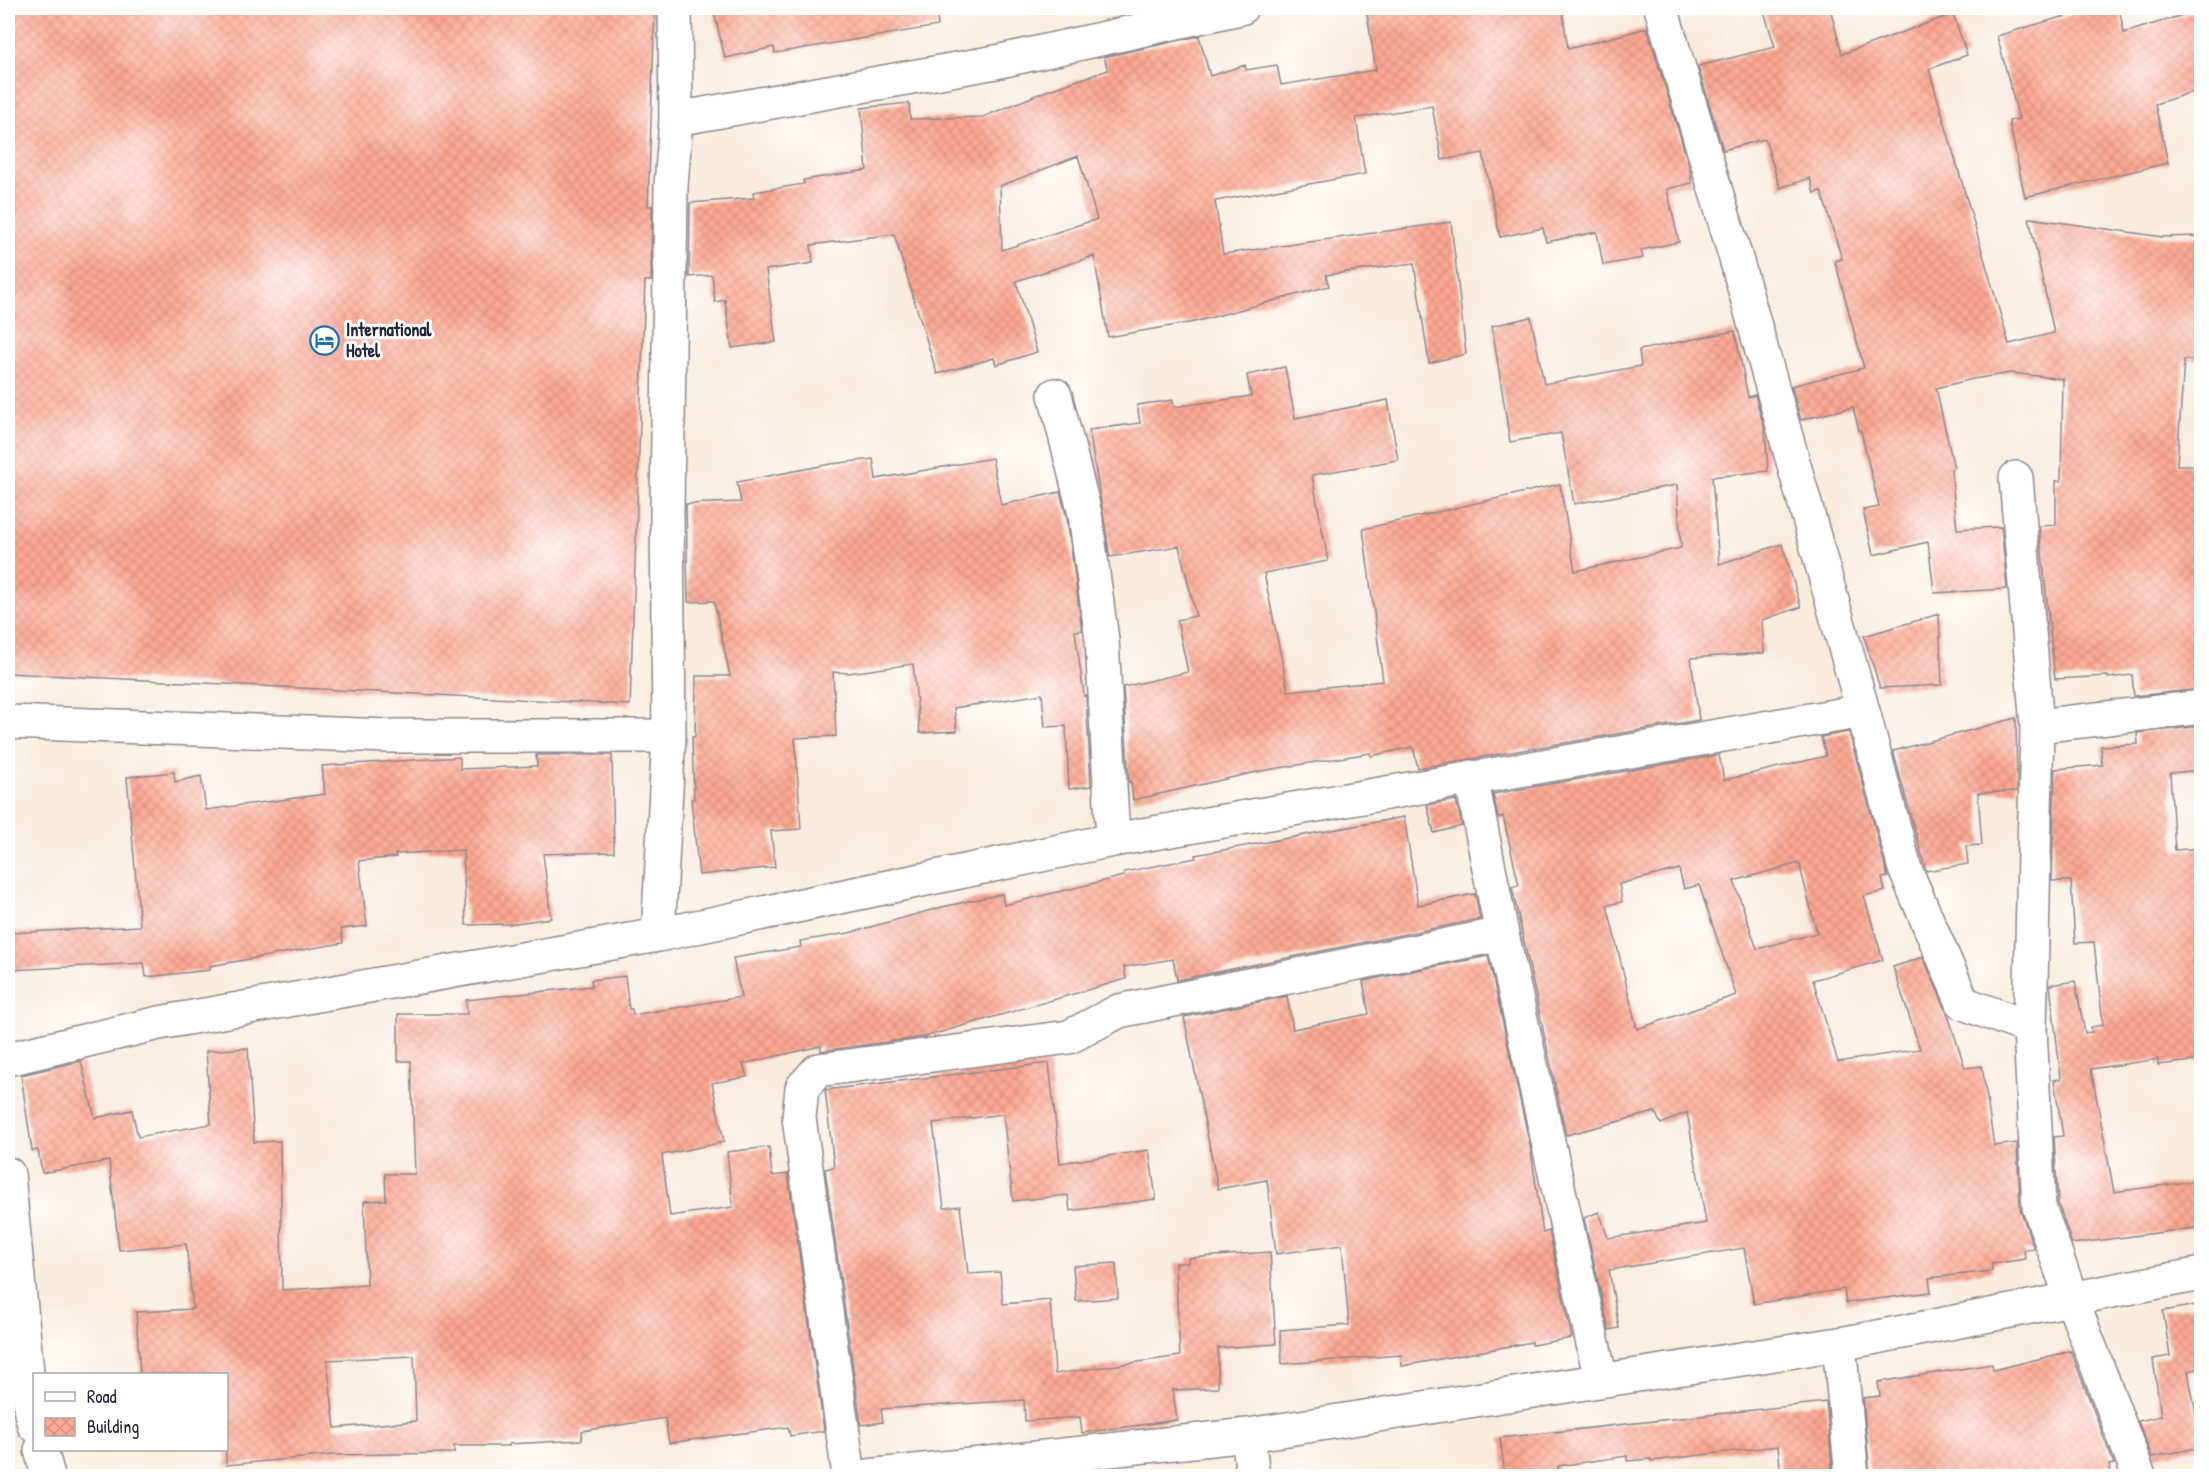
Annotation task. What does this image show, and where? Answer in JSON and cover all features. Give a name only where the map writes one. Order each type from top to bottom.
[{"type":"street","points":[[658,935],[669,736],[667,511],[671,186],[676,119],[675,8]]},
{"type":"street","points":[[676,119],[996,62],[1241,8]]},
{"type":"street","points":[[1660,8],[1737,262],[1905,868],[1963,1003],[2030,1028]]},
{"type":"street","points":[[1054,395],[1085,514],[1102,640],[1113,840]]},
{"type":"street","points":[[2016,478],[2037,726],[2030,1028],[2039,1207],[2139,1476]]},
{"type":"street","points":[[2037,726],[2202,706]]},
{"type":"street","points":[[8,1059],[159,1023],[658,935],[1113,840],[1863,711]]},
{"type":"street","points":[[8,722],[389,736],[669,736]]},
{"type":"street","points":[[1471,777],[1502,934],[1601,1380]]},
{"type":"street","points":[[849,1476],[799,1118],[802,1088],[818,1070],[1069,1037],[1119,1011],[1502,934]]},
{"type":"street","points":[[8,1174],[33,1421]]},
{"type":"street","points":[[868,1476],[1248,1435],[1839,1344],[2202,1274]]},
{"type":"street","points":[[1839,1344],[1852,1476]]},
{"type":"street","points":[[1248,1435],[1253,1476]]},
{"type":"street","points":[[42,1451],[48,1476]]},
{"type":"building","name":"International Hotel","points":[[8,8],[655,8],[648,206],[652,206],[651,281],[645,281],[630,705],[8,673]]},
{"type":"building","points":[[713,8],[936,8],[938,26],[775,53],[774,47],[725,58]]},
{"type":"building","points":[[1411,8],[1562,8],[1568,49],[1647,28],[1689,165],[1692,183],[1667,189],[1679,242],[1641,250],[1643,258],[1603,265],[1597,232],[1546,242],[1543,228],[1500,237],[1483,153],[1442,160],[1432,106],[1356,118],[1365,174],[1215,201],[1223,254],[1451,222],[1466,354],[1429,363],[1414,263],[1326,275],[1329,286],[1194,322],[1108,337],[1094,256],[1016,281],[1037,352],[996,365],[994,358],[937,374],[894,234],[811,245],[813,263],[766,270],[776,342],[732,348],[725,300],[715,302],[712,275],[689,277],[690,203],[754,198],[753,192],[804,184],[803,180],[867,170],[861,108],[909,103],[910,119],[983,117],[1046,91],[1108,70],[1104,57],[1199,36],[1210,76],[1245,65],[1246,70],[1277,65],[1281,85],[1376,70],[1367,14]],"holes":[[[1078,156],[1097,219],[1002,250],[1000,186]]]},
{"type":"building","points":[[1763,8],[1830,8],[1842,54],[1953,14],[1967,55],[1929,69],[2009,344],[2054,333],[2029,218],[2163,237],[2202,236],[2202,360],[2184,360],[2177,465],[2202,465],[2202,504],[2196,504],[2202,689],[2134,696],[2132,675],[2055,679],[2039,526],[2056,525],[2056,481],[2061,481],[2063,379],[2011,373],[1936,388],[1954,468],[1951,469],[1957,529],[2001,527],[2007,589],[1934,593],[1928,542],[1873,555],[1863,510],[1879,507],[1853,407],[1801,420],[1791,386],[1864,368],[1835,261],[1842,259],[1821,191],[1814,193],[1810,178],[1780,188],[1765,139],[1723,150],[1698,66],[1775,47]]},
{"type":"building","points":[[2105,8],[2119,8],[2124,33],[2202,9],[2202,89],[2155,104],[2168,163],[2025,197],[2009,121],[2019,119],[1997,36],[2058,18]]},
{"type":"building","points":[[1531,317],[1544,384],[1641,366],[1639,350],[1735,331],[1748,397],[1755,395],[1765,430],[1768,471],[1712,477],[1719,564],[1782,544],[1801,607],[1762,620],[1764,653],[1691,658],[1699,720],[1418,768],[1413,747],[1371,756],[1370,753],[1261,771],[1133,800],[1131,782],[1129,782],[1123,687],[1188,672],[1177,620],[1196,616],[1179,546],[1110,557],[1089,430],[1140,423],[1137,405],[1173,400],[1174,407],[1251,396],[1247,375],[1285,367],[1295,418],[1388,400],[1398,460],[1312,475],[1328,561],[1264,573],[1288,691],[1383,681],[1363,529],[1560,484],[1575,571],[1681,548],[1677,485],[1574,504],[1561,433],[1510,442],[1492,326]]},
{"type":"building","points":[[992,458],[1001,505],[1060,492],[1067,518],[1082,630],[1075,631],[1084,696],[1086,695],[1091,786],[1069,789],[1066,726],[1045,727],[1042,694],[954,708],[957,731],[920,733],[913,664],[849,673],[833,672],[836,736],[795,738],[801,829],[771,831],[775,867],[699,875],[691,799],[694,799],[692,737],[695,737],[696,676],[730,676],[714,601],[688,602],[686,504],[741,502],[737,482],[831,464],[873,459],[876,479]]},
{"type":"building","points":[[1939,614],[1942,685],[1880,688],[1864,636]]},
{"type":"building","points":[[2016,718],[2017,791],[1978,793],[1982,845],[1966,846],[1968,864],[1926,871],[1893,751]]},
{"type":"building","points":[[2202,726],[2202,770],[2170,773],[2175,850],[2202,848],[2202,1060],[2158,1065],[2158,1059],[2091,1069],[2114,1192],[2202,1180],[2202,1227],[2072,1244],[2058,1203],[2054,1137],[2063,1136],[2054,1080],[2061,1079],[2050,985],[2075,981],[2085,1033],[2092,1032],[2091,1027],[2103,1025],[2094,942],[2075,943],[2071,881],[2052,881],[2055,769],[2102,765],[2101,746],[2138,744],[2137,733]]},
{"type":"building","points":[[1849,732],[1888,877],[1882,878],[1885,891],[1864,896],[1883,960],[1813,980],[1838,1062],[1920,1049],[1893,967],[1923,957],[1947,1012],[1965,1068],[1982,1066],[1994,1146],[2017,1143],[2020,1208],[2034,1249],[2024,1250],[2025,1259],[1992,1264],[1992,1271],[1929,1278],[1931,1292],[1846,1303],[1844,1289],[1754,1304],[1744,1248],[1609,1270],[1619,1328],[1609,1330],[1584,1218],[1599,1212],[1608,1238],[1706,1223],[1687,1112],[1661,1124],[1655,1112],[1566,1135],[1512,887],[1519,885],[1503,816],[1498,818],[1493,794],[1719,755],[1724,780],[1826,756],[1821,737]],"holes":[[[1799,863],[1817,933],[1757,949],[1734,881]],[[1679,869],[1684,889],[1699,885],[1736,995],[1637,1029],[1607,905],[1622,902],[1619,884]]]},
{"type":"building","points":[[536,755],[612,755],[614,852],[543,854],[551,918],[509,924],[466,925],[463,850],[395,854],[396,857],[359,861],[367,926],[341,929],[343,943],[210,966],[210,970],[146,977],[144,963],[11,970],[10,933],[140,926],[127,777],[174,772],[175,782],[201,776],[206,810],[325,794],[322,766],[460,757],[460,769],[537,766]]},
{"type":"building","points":[[1456,800],[1462,826],[1434,833],[1427,805]]},
{"type":"building","points":[[1404,817],[1418,905],[1475,894],[1480,919],[1177,980],[1173,959],[1124,967],[1126,979],[924,1037],[821,1051],[821,1046],[743,1064],[747,1077],[712,1083],[724,1142],[662,1155],[670,1216],[733,1207],[727,1152],[769,1147],[772,1176],[788,1174],[824,1431],[790,1436],[788,1427],[669,1443],[665,1418],[582,1431],[582,1440],[509,1444],[509,1446],[454,1446],[454,1453],[333,1455],[226,1465],[228,1373],[140,1373],[136,1312],[193,1309],[186,1244],[119,1250],[109,1161],[42,1173],[38,1150],[32,1151],[21,1075],[81,1061],[95,1118],[132,1110],[138,1137],[211,1124],[206,1051],[248,1048],[254,1142],[280,1141],[282,1290],[367,1285],[364,1201],[386,1200],[385,1174],[415,1174],[411,1061],[398,1061],[398,1014],[467,1014],[466,1000],[592,986],[591,980],[625,976],[629,1009],[632,1009],[633,1015],[741,997],[733,958],[801,947],[800,941],[849,933],[942,907],[1002,894],[1004,905],[1124,876],[1124,872],[1196,858],[1195,855]],"holes":[[[414,1356],[416,1421],[335,1428],[327,1360]]]},
{"type":"building","points":[[1488,956],[1530,1145],[1543,1233],[1549,1231],[1572,1338],[1532,1345],[1532,1342],[1402,1366],[1401,1355],[1282,1364],[1280,1330],[1349,1325],[1342,1245],[1276,1254],[1267,1180],[1218,1189],[1184,1017],[1287,996],[1293,1029],[1369,1014],[1363,981]]},
{"type":"building","points":[[1049,1063],[1060,1163],[1149,1150],[1156,1199],[1070,1211],[1068,1195],[1013,1201],[1003,1114],[933,1123],[944,1208],[960,1206],[968,1274],[1000,1272],[1003,1304],[1050,1300],[1055,1374],[1180,1356],[1175,1263],[1188,1263],[1188,1258],[1270,1252],[1276,1344],[1218,1348],[1218,1388],[1173,1390],[1177,1420],[1082,1433],[1080,1417],[1025,1421],[1024,1400],[881,1409],[883,1422],[861,1425],[825,1169],[834,1167],[825,1090]]},
{"type":"building","points":[[1116,1263],[1118,1298],[1076,1301],[1073,1266]]},
{"type":"building","points":[[2202,1304],[2202,1368],[2188,1371],[2202,1447],[2152,1457],[2138,1421],[2161,1416],[2153,1359],[2170,1356],[2163,1311]]},
{"type":"building","points":[[2071,1351],[2114,1464],[2109,1465],[2112,1476],[1870,1476],[1863,1398],[1880,1396],[1878,1382],[1992,1364],[1993,1370]]},
{"type":"building","points":[[1826,1402],[1833,1476],[1781,1476],[1778,1446],[1651,1461],[1651,1459],[1627,1461],[1627,1456],[1558,1466],[1559,1476],[1505,1476],[1500,1438]]},
{"type":"place","name":"International Hotel","points":[[325,340]]}]
